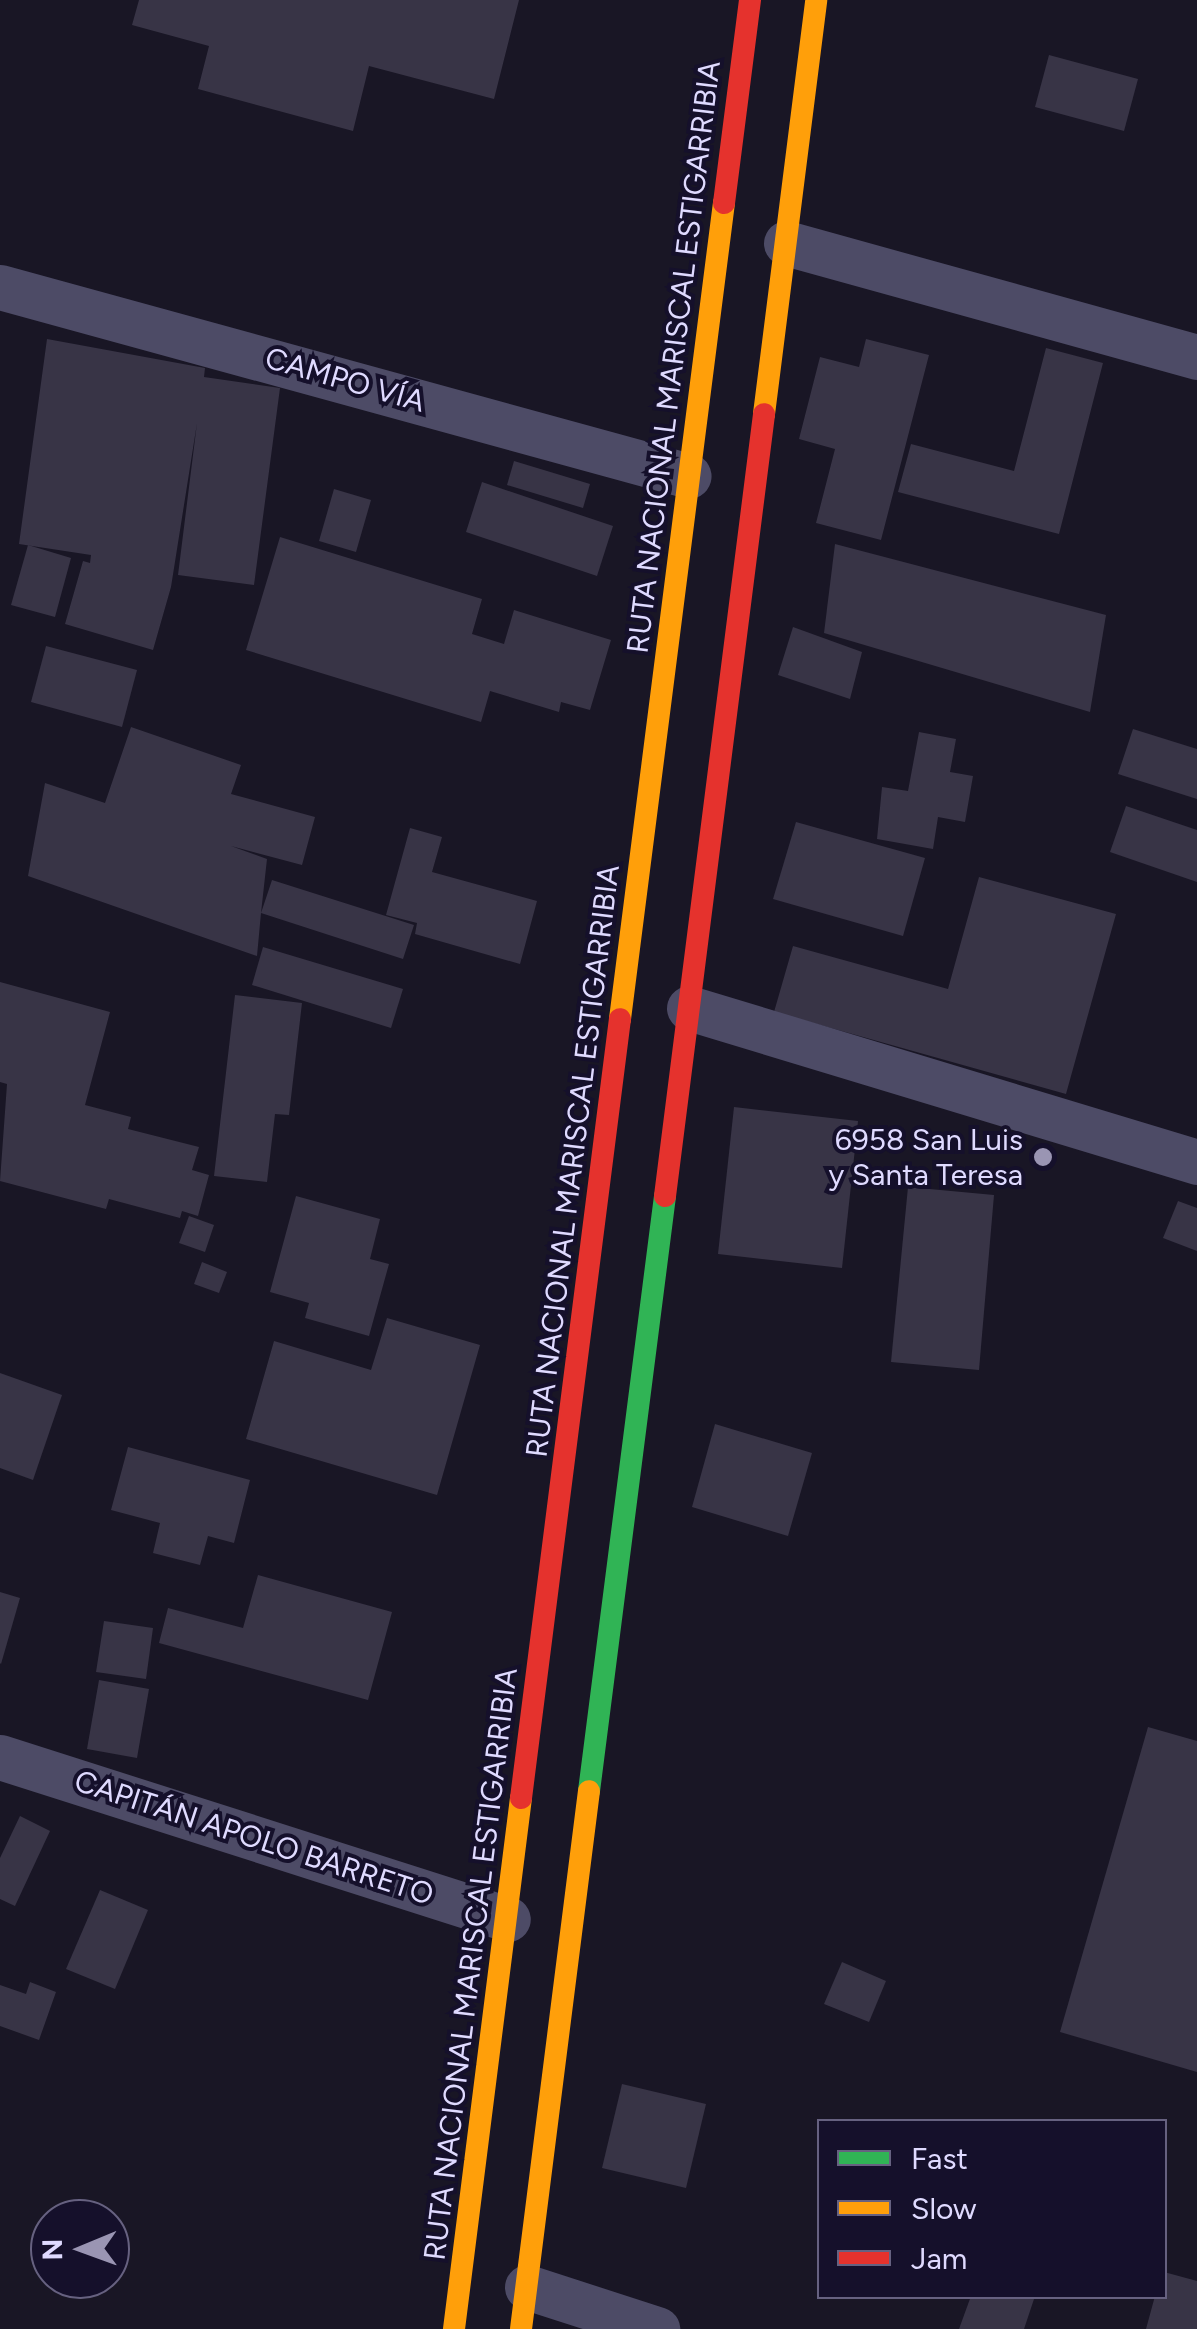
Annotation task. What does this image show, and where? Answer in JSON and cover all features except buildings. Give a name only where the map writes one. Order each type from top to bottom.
[{"type":"highway","name":"RUTA NACIONAL MARISCAL ESTIGARRIBIA","points":[[454,2329],[750,0]]},
{"type":"highway","points":[[524,2308],[816,0]]},
{"type":"street","points":[[786,242],[1197,356]]},
{"type":"street","name":"CAMPO VÍA","points":[[0,287],[690,476]]},
{"type":"street","points":[[689,1008],[1197,1162]]},
{"type":"street","name":"CAPITÁN APOLO BARRETO","points":[[0,1756],[508,1919]]},
{"type":"street","points":[[524,2308],[657,2329]]},
{"type":"traffic: fast","points":[[589,1791],[665,1196]]},
{"type":"traffic: slow","points":[[764,414],[816,0]]},
{"type":"traffic: slow","points":[[620,1019],[724,203]]},
{"type":"traffic: slow","points":[[521,2329],[589,1791]]},
{"type":"traffic: slow","points":[[454,2329],[521,1798]]},
{"type":"traffic: jam","points":[[724,203],[750,0]]},
{"type":"traffic: jam","points":[[665,1196],[764,414]]},
{"type":"traffic: jam","points":[[521,1798],[620,1019]]},
{"type":"place","name":"6958 San Luis y Santa Teresa","points":[[1043,1157]]}]
